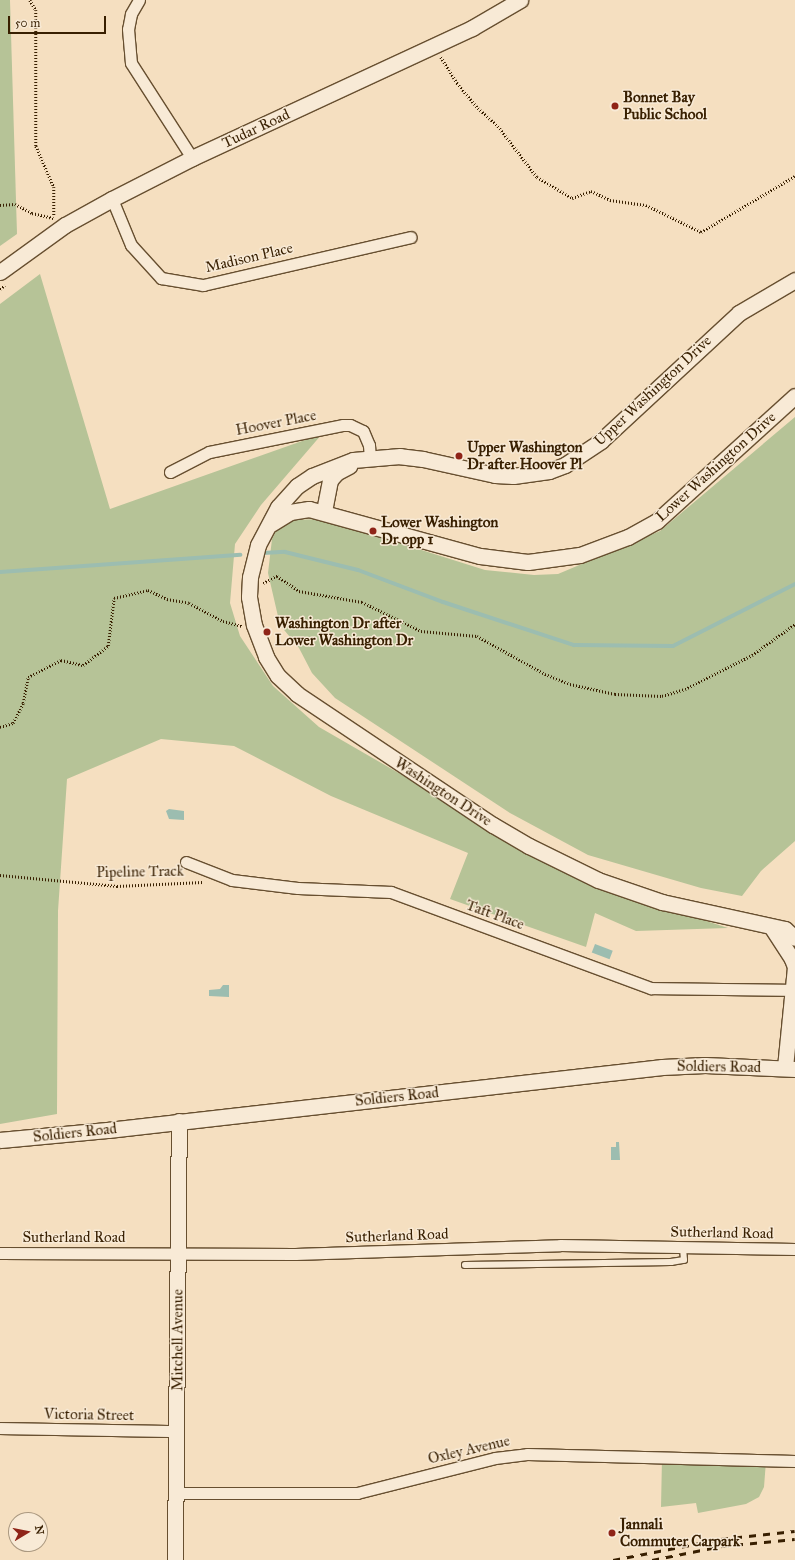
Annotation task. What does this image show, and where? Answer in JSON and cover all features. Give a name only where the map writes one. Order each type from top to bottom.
[{"type":"street","points":[[139,0],[131,14],[128,29],[131,63],[192,158]]},
{"type":"street","name":"Tudar Road","points":[[0,272],[60,221],[112,200],[192,158],[434,46],[517,1]]},
{"type":"street","name":"Madison Place","points":[[112,200],[131,245],[161,278],[202,285],[411,237]]},
{"type":"street","name":"Upper Washington Drive","points":[[268,528],[282,502],[297,486],[312,476],[335,465],[400,456],[423,459],[494,475],[513,476],[549,471],[565,465],[601,442],[739,313],[795,280]]},
{"type":"street","name":"Lower Washington Drive","points":[[268,528],[290,512],[309,509],[324,511],[480,556],[528,562],[580,555],[628,537],[657,521],[795,396]]},
{"type":"street","name":"Hoover Place","points":[[170,472],[209,452],[343,425],[350,425],[363,431],[369,445],[370,459]]},
{"type":"street","points":[[324,511],[327,486],[336,473],[370,459]]},
{"type":"street","name":"Washington Drive","points":[[268,528],[252,563],[249,597],[254,625],[266,657],[278,676],[297,694],[529,846],[568,867],[626,890],[662,902],[752,920],[772,928],[785,929],[795,938]]},
{"type":"street","name":"Taft Place","points":[[186,862],[232,880],[298,888],[391,892],[651,988],[794,990]]},
{"type":"street","points":[[772,928],[794,958],[790,1068]]},
{"type":"street","name":"Soldiers Road","points":[[0,1140],[662,1066],[705,1064],[790,1068]]},
{"type":"street","name":"Mitchell Avenue","points":[[175,1560],[179,1121]]},
{"type":"street","name":"Sutherland Road","points":[[0,1253],[347,1253],[560,1245],[795,1249]]},
{"type":"street","name":"Victoria Street","points":[[0,1428],[177,1431]]},
{"type":"street","name":"Oxley Avenue","points":[[176,1493],[357,1493],[495,1458],[527,1454],[795,1461]]},
{"type":"lane","points":[[465,1265],[671,1262],[684,1260],[683,1248]]},
{"type":"path","points":[[0,206],[15,204],[32,213],[60,221],[54,187],[36,146],[36,10],[30,0]]},
{"type":"path","points":[[434,46],[457,83],[478,108],[498,126],[537,177],[572,198],[591,191],[610,200],[646,205],[701,232],[795,176]]},
{"type":"path","points":[[249,597],[260,589],[264,580],[277,576],[299,591],[362,602],[421,631],[477,636],[545,674],[570,684],[615,694],[662,696],[708,679],[752,655],[795,624]]},
{"type":"path","points":[[0,727],[13,723],[23,703],[28,677],[61,660],[83,665],[108,646],[114,598],[148,590],[167,598],[189,603],[237,626],[254,625]]},
{"type":"path","name":"Pipeline Track","points":[[0,875],[117,886],[209,881]]},
{"type":"green space","points":[[0,0],[10,0],[17,234],[0,246]]},
{"type":"green space","points":[[40,274],[110,509],[322,434],[261,505],[235,544],[230,603],[240,636],[273,686],[319,727],[589,883],[728,928],[636,931],[595,913],[586,947],[450,899],[468,853],[331,796],[234,746],[161,739],[67,779],[58,911],[57,1114],[0,1124],[0,304]]},
{"type":"green space","points":[[795,417],[795,841],[761,871],[742,896],[701,888],[588,855],[510,813],[335,698],[312,673],[299,648],[280,625],[268,573],[272,539],[278,527],[288,520],[323,519],[485,570],[534,575],[558,574],[660,531]]},
{"type":"green space","points":[[662,1458],[766,1461],[764,1487],[759,1497],[746,1504],[698,1513],[696,1503],[661,1507]]},
{"type":"shaded area","points":[[169,809],[184,811],[184,820],[169,819],[166,811]]},
{"type":"shaded area","points":[[595,944],[613,951],[610,959],[592,952]]},
{"type":"shaded area","points":[[223,985],[229,985],[229,997],[209,996],[209,990],[220,989]]},
{"type":"shaded area","points":[[616,1142],[619,1142],[620,1160],[611,1160],[611,1147],[616,1147]]},
{"type":"waterway","points":[[263,553],[285,552],[358,570],[443,602],[574,645],[673,646],[795,584]]},
{"type":"waterway","points":[[0,572],[240,555]]},
{"type":"railway","points":[[613,1560],[721,1539],[795,1531]]},
{"type":"railway","points":[[652,1560],[722,1546],[795,1539]]},
{"type":"place","name":"Bonnet Bay Public School","points":[[615,106]]},
{"type":"place","name":"Upper Washington Dr after Hoover Pl","points":[[459,456]]},
{"type":"place","name":"Lower Washington Dr opp 1","points":[[373,531]]},
{"type":"place","name":"Washington Dr after Lower Washington Dr","points":[[267,632]]},
{"type":"place","name":"Jannali Commuter Carpark","points":[[612,1533]]}]
